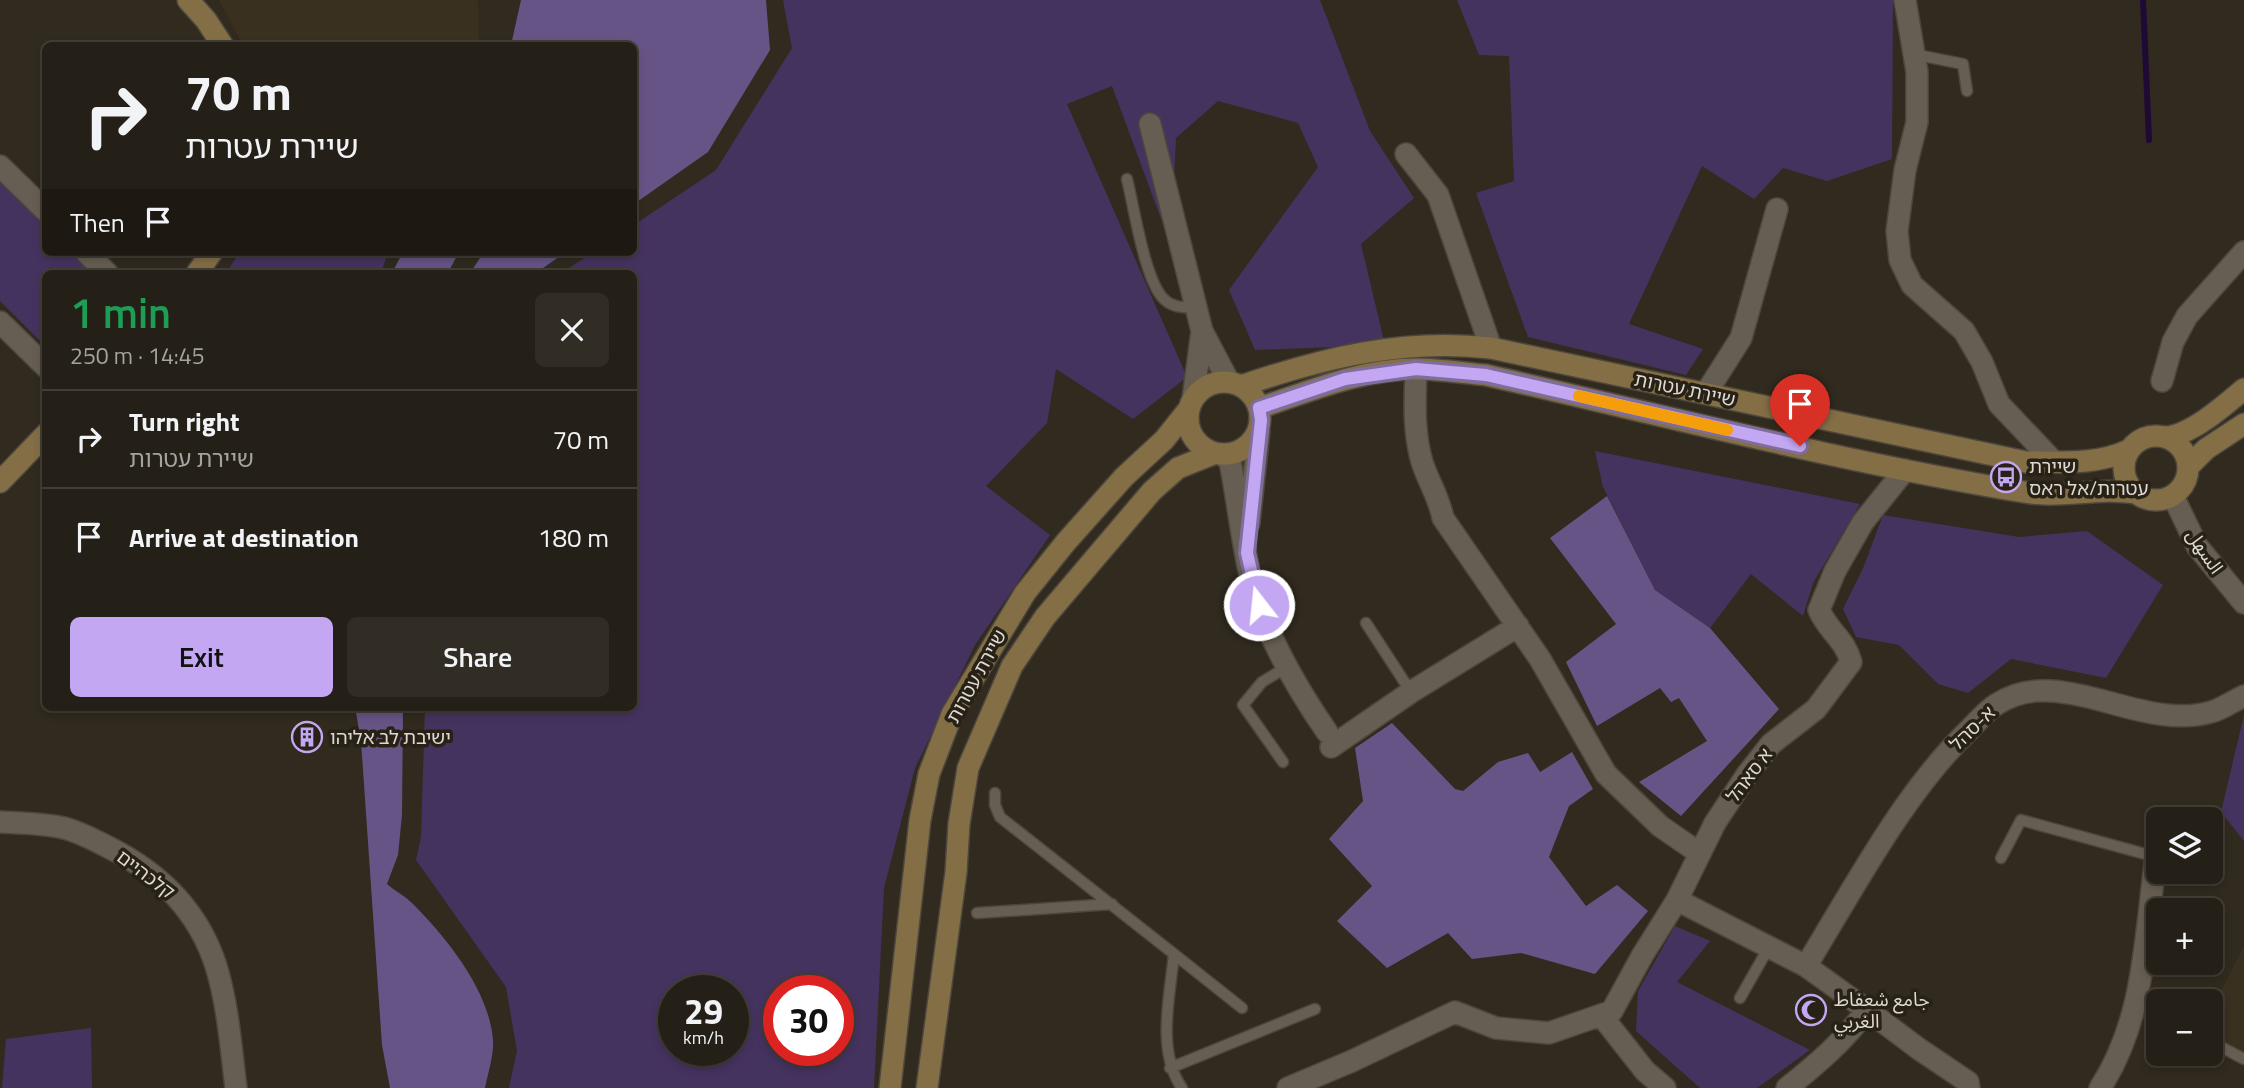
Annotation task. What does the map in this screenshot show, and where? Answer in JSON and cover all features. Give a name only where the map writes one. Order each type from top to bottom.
[{"type":"main road","points":[[188,0],[220,42]]},
{"type":"main road","name":"שיירת עטרות","points":[[1235,384],[1301,365],[1395,348],[1460,345],[1491,348],[2026,461],[2076,462],[2115,456],[2129,450]]},
{"type":"main road","name":"שיירת עטרות","points":[[1259,408],[1345,379],[1416,369],[1486,375],[1905,470],[2034,494],[2117,490],[2136,493]]},
{"type":"main road","points":[[1216,382],[1235,384],[1251,392],[1259,408],[1259,431],[1244,449],[1233,454],[1218,454],[1198,444],[1191,433],[1191,405],[1201,389],[1216,382]]},
{"type":"main road","points":[[2166,438],[2177,436],[2189,429],[2244,389]]},
{"type":"main road","name":"שיירת עטרות","points":[[890,1088],[920,820],[929,774],[952,714],[1025,593],[1066,542],[1124,477],[1164,440],[1191,405]]},
{"type":"main road","points":[[2188,467],[2206,449],[2244,424]]},
{"type":"main road","points":[[0,482],[42,438]]},
{"type":"main road","points":[[2144,438],[2166,438],[2183,451],[2188,467],[2186,478],[2173,496],[2156,500],[2145,499],[2128,485],[2124,474],[2124,460],[2129,450],[2144,438]]},
{"type":"main road","name":"שיירת עטרות","points":[[927,1088],[968,768],[1007,677],[1045,617],[1152,491],[1178,468],[1218,454]]},
{"type":"street","points":[[1905,0],[1917,72],[1917,121],[1905,170],[1897,231],[1899,260],[1912,285],[1964,331],[1982,362],[1999,404],[2054,462]]},
{"type":"street","points":[[1150,124],[1202,331],[1235,384]]},
{"type":"street","points":[[1406,154],[1438,195],[1491,348]]},
{"type":"street","points":[[0,166],[42,207]]},
{"type":"street","points":[[1706,393],[1741,338],[1777,209]]},
{"type":"street","points":[[2162,382],[2173,342],[2187,316],[2244,252]]},
{"type":"street","points":[[90,256],[104,270]]},
{"type":"street","points":[[0,322],[42,363]]},
{"type":"street","points":[[1191,405],[1202,331]]},
{"type":"street","points":[[1416,369],[1414,422],[1422,462],[1440,502],[1443,517],[1541,659],[1606,774],[1660,826],[1699,853]]},
{"type":"street","points":[[1247,553],[1259,431]]},
{"type":"street","points":[[1218,454],[1230,462],[1259,605],[1287,667],[1329,740],[1518,626]]},
{"type":"street","name":"א סאהל","points":[[1601,1016],[1612,1010],[1677,900],[1699,853],[1746,776],[1771,744],[1816,709],[1851,663],[1847,648],[1824,621],[1819,610],[1835,571],[1863,522],[1905,470]]},
{"type":"street","name":"السهل","points":[[2173,496],[2197,546],[2244,603]]},
{"type":"street","name":"א-סהל","points":[[1806,966],[1920,786],[1952,746],[1996,704],[2026,691],[2046,690],[2157,713],[2190,716],[2213,712],[2244,696]]},
{"type":"street","name":"קלכהיים","points":[[0,822],[57,827],[90,837],[135,861],[177,895],[193,915],[216,965],[223,994],[236,1088]]},
{"type":"street","points":[[2099,1088],[2124,1040],[2136,1002],[2153,884]]},
{"type":"street","points":[[1677,900],[1806,966],[1968,1082],[1969,1088]]},
{"type":"street","points":[[1787,1088],[1829,1054],[1867,1010]]},
{"type":"street","points":[[1288,1088],[1455,1012],[1496,1028],[1549,1033],[1601,1016],[1645,1071],[1665,1088]]},
{"type":"lane","points":[[1913,54],[1963,64],[1967,91]]},
{"type":"lane","points":[[1127,179],[1152,285],[1172,306],[1197,308]]},
{"type":"lane","points":[[1366,623],[1411,692]]},
{"type":"lane","points":[[1283,762],[1243,705],[1262,682],[1287,667]]},
{"type":"lane","points":[[995,793],[995,805],[1000,817],[1242,1007]]},
{"type":"lane","points":[[2001,858],[2021,820],[2146,852]]},
{"type":"lane","points":[[977,913],[1112,904]]},
{"type":"lane","points":[[1740,998],[1769,947]]},
{"type":"lane","points":[[1174,954],[1167,1033],[1171,1068],[1182,1088]]},
{"type":"lane","points":[[2136,1002],[2146,1007]]},
{"type":"lane","points":[[1171,1068],[1315,1009]]},
{"type":"lane","points":[[2223,1048],[2244,1059]]},
{"type":"shaded area","points":[[219,0],[478,0],[479,42],[241,42]]},
{"type":"shaded area","points":[[521,0],[766,0],[770,50],[708,152],[637,202],[637,42],[512,42]]},
{"type":"shaded area","points":[[783,0],[1320,0],[1370,131],[1414,198],[1361,244],[1385,345],[1255,350],[1229,290],[1318,167],[1298,123],[1218,101],[1176,138],[1171,246],[1112,86],[1067,104],[1187,377],[1133,419],[1056,369],[1047,423],[986,486],[1050,535],[975,645],[915,768],[884,888],[874,1088],[509,1088],[517,1051],[506,987],[416,860],[421,837],[425,711],[637,711],[637,270],[566,270],[587,256],[637,256],[637,223],[716,170],[792,48]]},
{"type":"shaded area","points":[[1457,0],[1893,0],[1892,159],[1827,181],[1783,168],[1754,199],[1702,166],[1629,324],[1703,349],[1686,375],[1528,337],[1476,193],[1514,181],[1509,56],[1479,55]]},
{"type":"shaded area","points":[[0,180],[42,222],[42,256],[77,256],[91,270],[42,270],[42,343],[0,301]]},
{"type":"shaded area","points":[[237,256],[387,256],[382,270],[228,270]]},
{"type":"shaded area","points":[[401,256],[457,256],[448,270],[394,270]]},
{"type":"shaded area","points":[[481,256],[560,256],[542,270],[472,270]]},
{"type":"shaded area","points":[[1595,451],[1860,504],[1813,583],[1803,616],[1751,574],[1710,628],[1655,590],[1603,487]]},
{"type":"shaded area","points":[[1607,496],[1655,590],[1710,628],[1779,709],[1681,816],[1639,782],[1707,741],[1679,698],[1671,702],[1660,688],[1597,726],[1566,662],[1616,624],[1550,538]]},
{"type":"shaded area","points":[[1883,515],[2019,537],[2087,531],[2163,585],[2106,678],[2011,659],[1968,693],[1938,684],[1899,645],[1856,637],[1843,609],[1864,566]]},
{"type":"shaded area","points":[[356,711],[403,711],[402,815],[398,855],[387,884],[412,903],[439,932],[464,966],[484,1002],[493,1040],[485,1088],[390,1088],[382,1045],[361,741]]},
{"type":"shaded area","points":[[2244,715],[2244,841],[2223,815],[2222,807]]},
{"type":"shaded area","points":[[1392,723],[1455,789],[1463,791],[1498,762],[1528,753],[1540,772],[1572,752],[1593,789],[1569,806],[1549,857],[1586,906],[1617,885],[1648,911],[1595,974],[1521,953],[1472,959],[1448,933],[1387,968],[1337,921],[1372,886],[1329,839],[1363,801],[1355,748]]},
{"type":"shaded area","points":[[1675,926],[1710,941],[1677,982],[1810,1050],[1757,1088],[1700,1088],[1636,1031],[1638,991]]},
{"type":"shaded area","points":[[2244,946],[2244,1053],[2223,1042],[2222,989]]},
{"type":"shaded area","points":[[91,1028],[92,1088],[2,1088],[6,1039]]},
{"type":"waterway","points":[[2143,0],[2149,140]]},
{"type":"slow traffic","points":[[1579,396],[1727,430]]},
{"type":"place","name":"שיירת עטרות/אל ראס","points":[[2006,477]]},
{"type":"place","name":"ישיבת לב אליהו","points":[[307,737]]},
{"type":"place","name":"جامع شعفاط الغربي","points":[[1811,1010]]},
{"type":"route","points":[[1259,605],[1247,553],[1261,420],[1259,408],[1345,379],[1416,369],[1486,375],[1800,446]]}]
